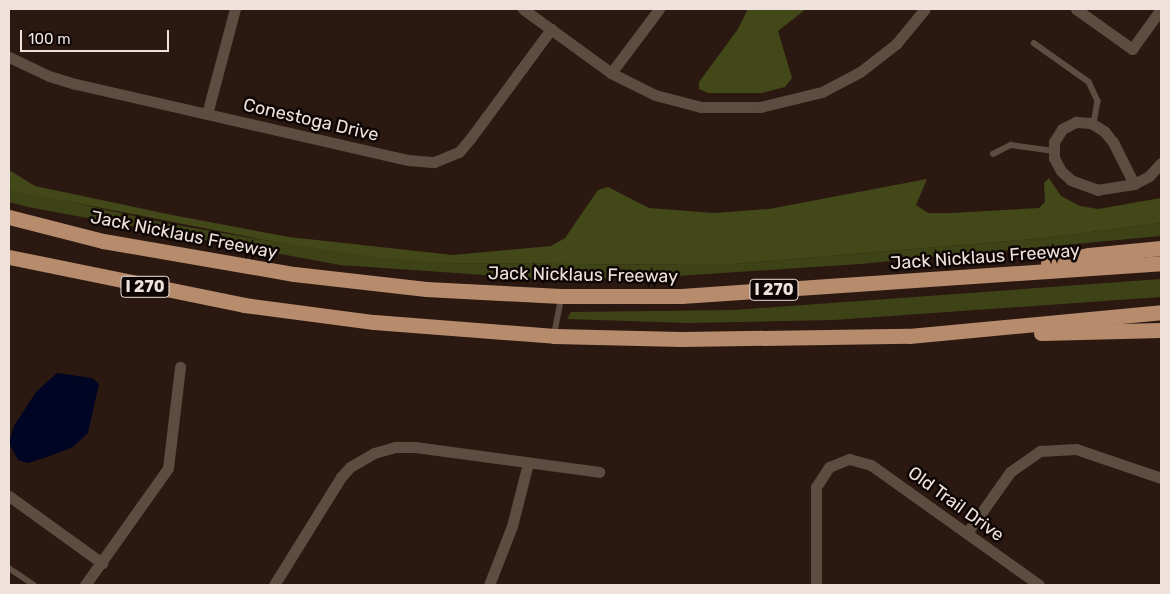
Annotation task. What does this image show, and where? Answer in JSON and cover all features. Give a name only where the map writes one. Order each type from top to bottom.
[{"type":"highway","name":"Jack Nicklaus Freeway","points":[[9,217],[104,241],[265,270],[426,289],[561,296],[681,296],[1161,263]]},
{"type":"highway","points":[[987,275],[1089,255],[1161,248]]},
{"type":"highway","name":"I 270","points":[[9,257],[162,291],[263,308],[447,329],[554,336],[680,339],[909,336],[1161,312]]},
{"type":"highway","points":[[909,336],[1161,330]]},
{"type":"street","points":[[207,114],[235,9]]},
{"type":"street","points":[[523,9],[612,74],[655,95],[701,106],[780,104],[842,83],[878,59],[912,28],[925,9]]},
{"type":"street","points":[[612,74],[659,9]]},
{"type":"street","points":[[1076,9],[1132,49],[1161,9]]},
{"type":"street","name":"Conestoga Drive","points":[[9,57],[49,76],[76,84],[409,160],[434,162],[459,152],[551,29]]},
{"type":"street","points":[[1134,184],[1113,142],[1094,124],[1076,122],[1062,129],[1054,142],[1054,151],[1062,171],[1083,186],[1108,190],[1134,184],[1149,176],[1161,163]]},
{"type":"street","points":[[85,585],[168,468],[180,367]]},
{"type":"street","points":[[274,585],[341,477],[350,466],[374,453],[395,447],[415,446],[599,472]]},
{"type":"street","points":[[967,534],[1010,472],[1040,451],[1076,449],[1161,478]]},
{"type":"street","name":"Old Trail Drive","points":[[816,585],[816,488],[829,467],[850,459],[871,465],[1039,585]]},
{"type":"street","points":[[489,585],[512,526],[528,463]]},
{"type":"street","points":[[9,496],[102,563]]},
{"type":"lane","points":[[1034,43],[1089,82],[1098,102],[1094,124]]},
{"type":"lane","points":[[993,154],[1010,145],[1054,151]]},
{"type":"lane","points":[[554,336],[561,296]]},
{"type":"lane","points":[[9,568],[34,585]]},
{"type":"green space","points":[[748,9],[806,9],[778,31],[792,78],[785,87],[762,93],[708,93],[699,89],[699,82],[738,29]]},
{"type":"green space","points":[[9,170],[35,186],[177,216],[289,237],[453,255],[551,246],[565,238],[598,190],[608,187],[649,208],[714,213],[769,209],[927,179],[916,205],[928,213],[951,213],[1039,208],[1045,202],[1044,183],[1049,178],[1061,196],[1080,206],[1098,209],[1161,198],[1161,223],[1044,238],[720,265],[450,263],[376,257],[275,242],[20,192],[9,188]]},
{"type":"green space","points":[[9,188],[165,223],[275,242],[450,263],[720,265],[1044,238],[1161,223],[1161,236],[860,264],[647,278],[556,280],[340,265],[28,207],[9,202]]},
{"type":"green space","points":[[1161,279],[1161,297],[834,320],[689,323],[567,319],[571,312],[734,310]]},
{"type":"water","points":[[57,373],[92,378],[99,384],[88,433],[73,447],[50,456],[28,463],[18,460],[9,443],[14,426],[36,392]]}]
